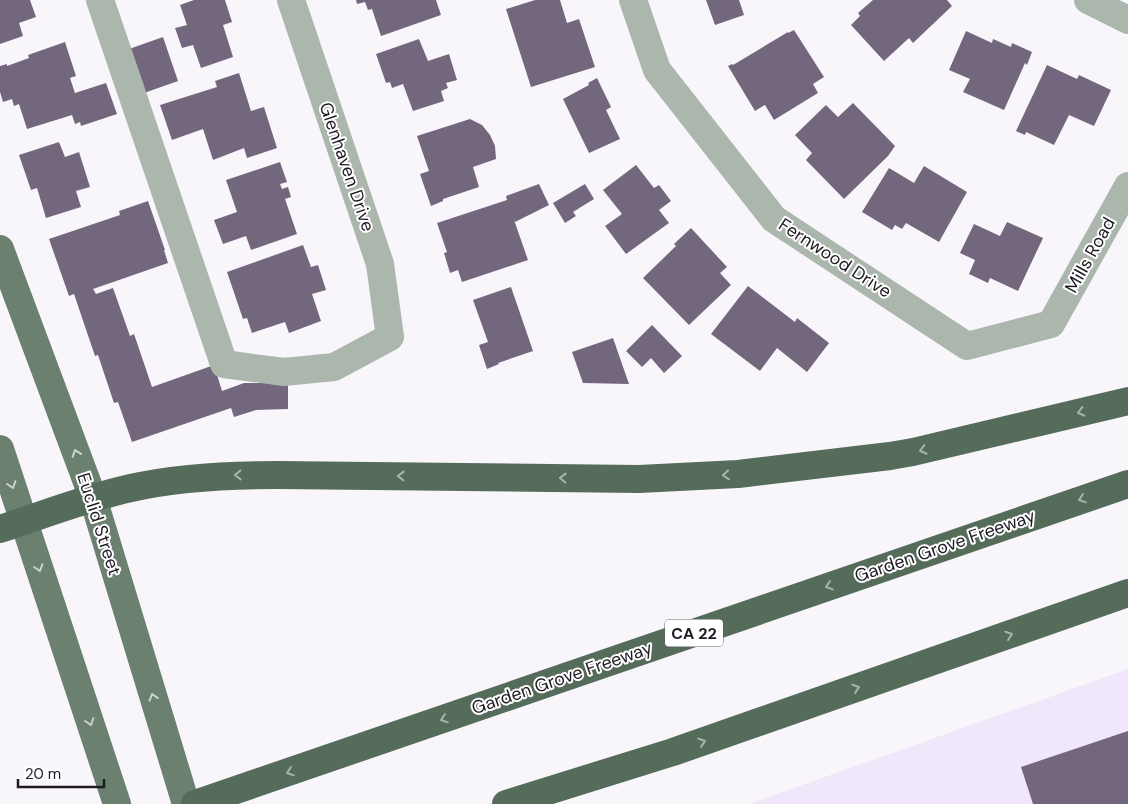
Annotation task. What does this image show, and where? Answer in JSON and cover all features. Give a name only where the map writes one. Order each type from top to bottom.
[{"type":"highway","points":[[12,525],[117,491],[160,482],[205,477],[320,475],[639,479],[738,474],[913,452],[1128,400]]},
{"type":"highway","name":"Garden Grove Freeway","points":[[195,804],[1128,484]]},
{"type":"highway","points":[[506,804],[673,752],[1128,593]]},
{"type":"highway","points":[[562,804],[673,752]]},
{"type":"main road","name":"Euclid Street","points":[[0,249],[93,498],[186,804]]},
{"type":"main road","points":[[0,448],[12,525],[117,804]]},
{"type":"street","name":"Glenhaven Drive","points":[[100,0],[224,364],[284,372],[334,368],[390,337],[380,264],[291,0]]},
{"type":"street","name":"Fernwood Drive","points":[[633,0],[657,70],[774,219],[967,346],[1051,324]]},
{"type":"street","points":[[1088,0],[1128,20]]},
{"type":"street","name":"Mills Road","points":[[1051,324],[1128,186]]},
{"type":"shaded area","points":[[1128,669],[1128,804],[749,804]]},
{"type":"building","points":[[0,0],[30,0],[36,17],[19,23],[23,36],[0,44]]},
{"type":"building","points":[[194,0],[225,0],[232,22],[223,25],[233,57],[201,68],[193,45],[182,48],[175,28],[187,25],[180,5]]},
{"type":"building","points":[[356,0],[436,0],[441,15],[381,36],[372,9],[368,10],[365,2],[357,4]]},
{"type":"building","points":[[535,0],[560,0],[567,23],[579,19],[595,67],[531,87],[506,9]]},
{"type":"building","points":[[706,0],[739,0],[744,15],[715,25]]},
{"type":"building","points":[[873,0],[947,0],[952,6],[913,43],[909,38],[884,61],[851,25],[860,16],[858,13]]},
{"type":"building","points":[[794,30],[824,77],[813,84],[818,93],[774,120],[765,105],[755,111],[728,66],[733,65]]},
{"type":"building","points":[[966,31],[992,43],[993,39],[1011,47],[1012,43],[1032,52],[1027,65],[1025,63],[1004,110],[963,92],[970,79],[949,70]]},
{"type":"building","points":[[163,37],[178,81],[144,93],[129,49]]},
{"type":"building","points":[[419,39],[428,61],[449,54],[457,80],[446,83],[448,88],[441,91],[444,101],[413,111],[403,84],[392,88],[390,82],[386,83],[376,54]]},
{"type":"building","points":[[65,42],[76,76],[70,78],[75,93],[106,83],[117,114],[81,126],[80,122],[75,124],[72,115],[27,129],[19,104],[14,106],[12,99],[3,102],[0,92],[0,66],[7,64],[7,66],[29,58],[28,55]]},
{"type":"building","points":[[1047,65],[1077,79],[1079,75],[1111,90],[1094,126],[1069,115],[1054,145],[1026,132],[1025,135],[1016,131]]},
{"type":"building","points":[[239,73],[251,111],[264,107],[277,148],[247,158],[244,148],[213,160],[203,129],[172,140],[160,105],[217,87],[215,81]]},
{"type":"building","points":[[597,78],[611,107],[606,110],[620,139],[589,153],[563,99],[589,85],[588,83]]},
{"type":"building","points":[[853,103],[895,146],[888,156],[844,199],[806,160],[812,153],[795,135],[826,105],[838,117]]},
{"type":"building","points":[[470,119],[482,125],[490,135],[495,146],[496,159],[473,167],[479,187],[443,199],[443,201],[431,206],[420,174],[429,171],[417,136]]},
{"type":"building","points":[[59,142],[65,157],[79,152],[90,187],[76,191],[81,207],[46,218],[37,188],[31,190],[19,155]]},
{"type":"building","points":[[280,162],[287,182],[280,184],[282,189],[288,187],[291,197],[285,199],[297,234],[251,250],[246,236],[223,244],[214,220],[237,212],[226,180]]},
{"type":"building","points":[[636,165],[654,188],[659,185],[671,201],[659,210],[669,223],[626,254],[605,226],[622,214],[603,190]]},
{"type":"building","points":[[924,166],[967,192],[939,242],[906,223],[902,229],[895,225],[892,230],[862,212],[889,168],[914,183]]},
{"type":"building","points":[[539,184],[549,205],[515,222],[513,217],[528,260],[462,282],[458,270],[450,273],[444,253],[447,252],[437,223],[507,200],[506,196]]},
{"type":"building","points":[[585,184],[594,199],[573,212],[576,216],[565,223],[553,203]]},
{"type":"building","points":[[148,201],[168,263],[93,289],[96,294],[113,288],[130,336],[134,334],[152,387],[214,365],[222,391],[244,383],[288,383],[288,409],[256,410],[234,417],[231,408],[132,442],[118,402],[114,403],[98,355],[95,356],[74,294],[69,296],[49,239],[120,215],[119,211]]},
{"type":"building","points":[[1007,222],[1043,238],[1018,291],[990,278],[988,283],[969,274],[975,260],[960,253],[974,224],[1000,236]]},
{"type":"building","points":[[691,228],[727,267],[720,273],[731,285],[689,325],[643,278],[676,246],[674,244]]},
{"type":"building","points":[[303,245],[311,267],[318,265],[326,290],[312,294],[321,321],[289,333],[285,322],[252,333],[247,318],[243,319],[227,272]]},
{"type":"building","points":[[748,286],[795,322],[797,318],[829,343],[807,372],[777,348],[760,371],[711,334]]},
{"type":"building","points":[[511,287],[533,351],[498,363],[487,369],[479,345],[488,342],[473,300]]},
{"type":"building","points":[[652,325],[682,356],[664,373],[651,358],[642,367],[626,351]]},
{"type":"building","points":[[613,338],[629,384],[583,383],[572,352]]},
{"type":"building","points":[[1128,731],[1128,804],[1033,804],[1021,767]]}]
